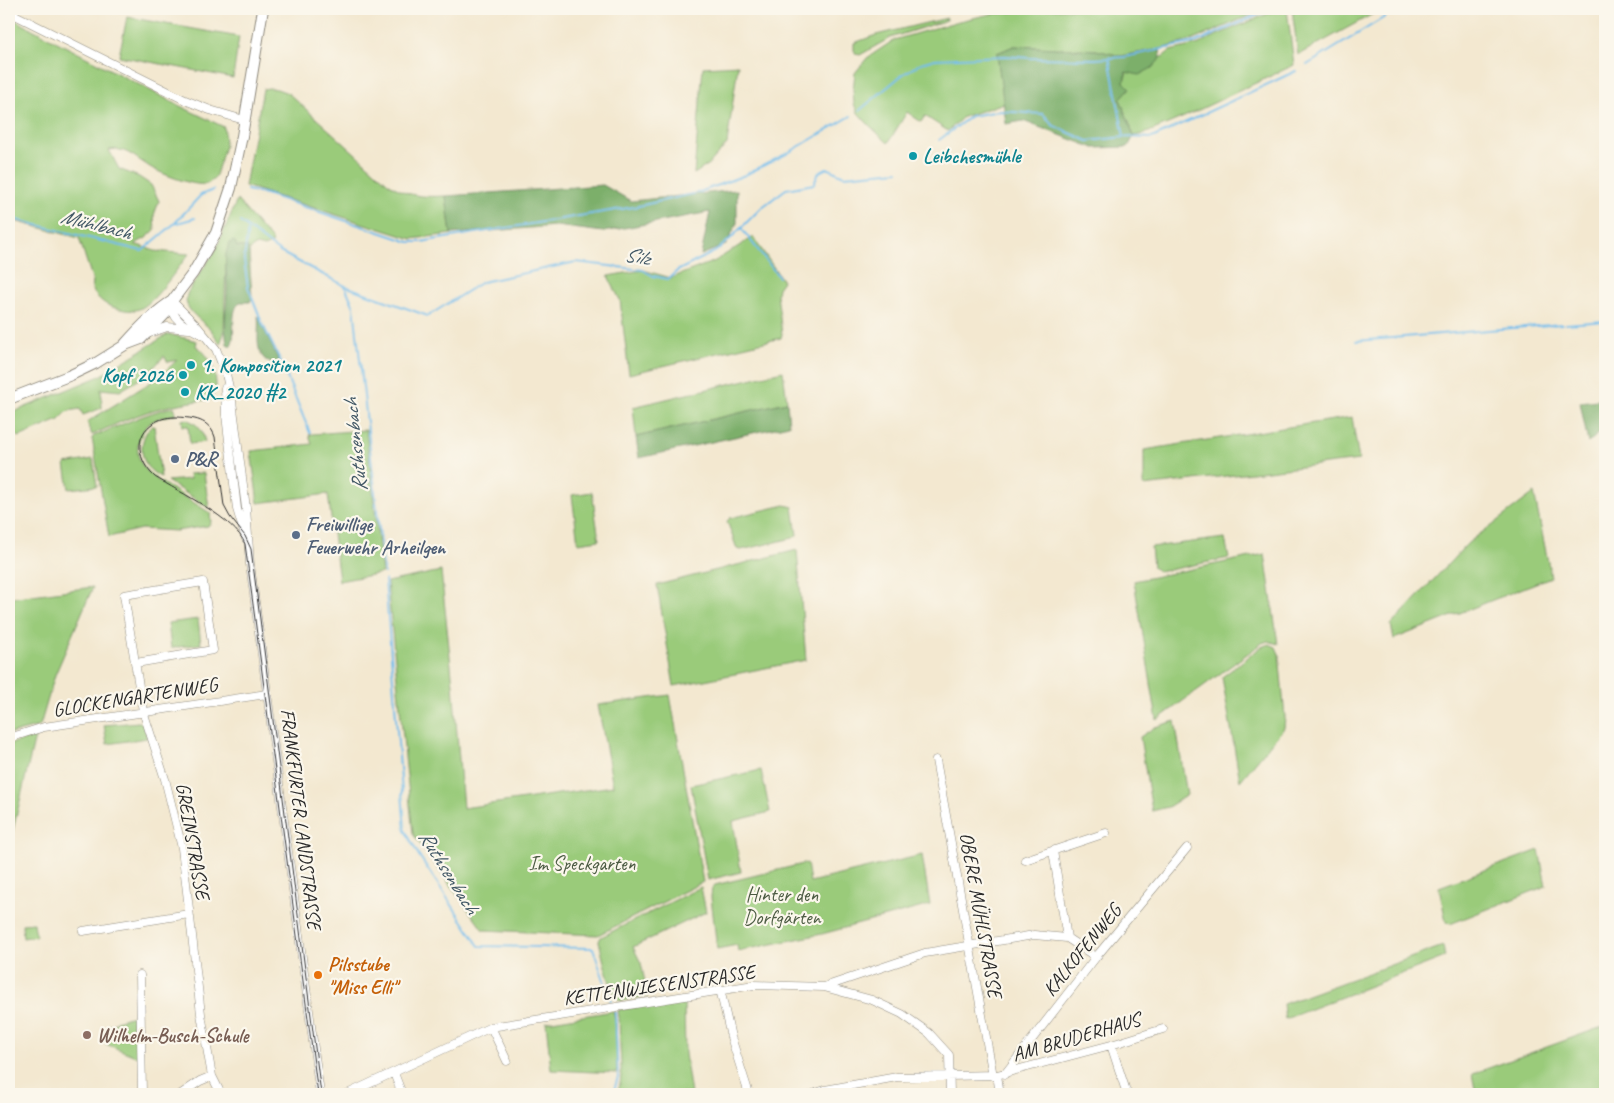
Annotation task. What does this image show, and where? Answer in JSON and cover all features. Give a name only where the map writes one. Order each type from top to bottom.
[{"type":"main road","points":[[9,399],[78,372],[124,345],[141,339],[167,312],[172,301],[193,274],[216,233],[231,188],[263,9]]},
{"type":"main road","points":[[124,345],[162,307],[172,301]]},
{"type":"street","points":[[9,12],[185,100],[244,120]]},
{"type":"street","name":"FRANKFURTER LANDSTRASSE","points":[[172,301],[173,313],[176,318],[206,337]]},
{"type":"street","name":"FRANKFURTER LANDSTRASSE","points":[[172,301],[216,349],[222,363],[237,509],[249,549],[320,1094]]},
{"type":"street","name":"FRANKFURTER LANDSTRASSE","points":[[147,334],[167,327],[191,329]]},
{"type":"street","name":"GREINSTRASSE","points":[[136,663],[213,650],[203,582],[124,595],[143,711],[165,779],[185,862],[201,1014],[212,1076],[221,1094]]},
{"type":"street","name":"GLOCKENGARTENWEG","points":[[9,738],[44,728],[143,711],[268,694]]},
{"type":"street","name":"OBERE MÜHLSTRASSE","points":[[936,760],[969,945],[998,1075],[1000,1094]]},
{"type":"street","points":[[1025,860],[1106,832]]},
{"type":"street","name":"KALKOFENWEG","points":[[998,1075],[1187,848]]},
{"type":"street","points":[[1053,851],[1067,938]]},
{"type":"street","points":[[83,931],[189,914]]},
{"type":"street","points":[[824,987],[925,953],[1034,935],[1067,938],[1096,957]]},
{"type":"street","points":[[140,975],[142,1094]]},
{"type":"street","name":"KETTENWIESENSTRASSE","points":[[347,1094],[491,1027],[754,985],[824,987],[872,1000],[902,1014],[929,1033],[949,1055],[950,1094]]},
{"type":"street","points":[[720,989],[731,1038],[749,1094]]},
{"type":"street","points":[[491,1027],[507,1061]]},
{"type":"street","name":"AM BRUDERHAUS","points":[[813,1094],[889,1078],[998,1075],[1112,1045],[1163,1029]]},
{"type":"street","points":[[1112,1045],[1127,1094]]},
{"type":"street","points":[[394,1073],[402,1094]]},
{"type":"street","points":[[181,1094],[200,1081],[212,1076]]},
{"type":"green space","points":[[1047,9],[1265,9],[1193,40],[1160,49],[1121,56],[1096,50],[1014,46],[997,53],[1004,103],[963,117],[948,131],[925,116],[921,122],[907,112],[888,143],[858,113],[854,104],[855,73],[867,58],[894,40],[959,21],[991,14]]},
{"type":"green space","points":[[1279,9],[1287,9],[1294,65],[1184,117],[1144,134],[1134,136],[1120,99],[1129,88],[1124,82],[1127,71],[1161,58],[1170,51],[1199,44]]},
{"type":"green space","points":[[1292,9],[1382,9],[1298,55]]},
{"type":"green space","points":[[9,17],[224,127],[225,146],[215,178],[206,184],[193,183],[166,175],[125,151],[109,150],[119,169],[139,177],[151,185],[159,201],[154,215],[155,230],[135,244],[155,251],[189,254],[158,293],[145,306],[139,309],[128,310],[112,307],[97,296],[92,290],[93,281],[79,238],[11,220],[9,229]]},
{"type":"green space","points":[[127,17],[239,37],[233,78],[119,56]]},
{"type":"green space","points":[[947,18],[947,20],[890,38],[860,55],[856,54],[854,50],[854,43],[876,35]]},
{"type":"green space","points":[[1014,46],[1096,50],[1121,56],[1160,49],[1161,58],[1152,68],[1139,75],[1126,72],[1124,82],[1130,88],[1120,99],[1134,136],[1128,147],[1094,148],[1023,121],[1006,124],[997,53]]},
{"type":"green space","points":[[738,65],[727,144],[708,165],[694,174],[703,67]]},
{"type":"green space","points":[[269,88],[288,93],[388,183],[396,188],[409,194],[446,196],[451,234],[412,239],[245,186],[263,89]]},
{"type":"green space","points":[[603,185],[631,201],[737,190],[737,223],[726,245],[701,255],[710,212],[603,232],[556,226],[451,234],[446,196]]},
{"type":"green space","points":[[237,200],[273,243],[264,247],[256,245],[249,251],[247,247],[237,247],[230,243],[226,256],[224,333],[220,344],[211,330],[189,309],[186,298],[216,249]]},
{"type":"green space","points":[[753,237],[783,281],[778,288],[777,294],[781,338],[629,374],[620,300],[608,276],[643,270],[671,278],[715,261]]},
{"type":"green space","points":[[233,241],[237,247],[247,247],[249,251],[252,298],[250,302],[240,302],[237,306],[231,346],[227,344],[225,329],[227,286],[225,261],[228,246]]},
{"type":"green space","points":[[258,316],[282,367],[267,361],[260,352]]},
{"type":"green space","points":[[168,334],[197,341],[196,346],[206,354],[214,371],[216,390],[212,395],[213,399],[155,410],[133,417],[92,435],[87,422],[159,377],[177,360],[168,362],[164,356],[148,374],[120,391],[101,389],[102,408],[83,415],[80,409],[68,411],[59,420],[19,437],[9,429],[9,414],[100,376]]},
{"type":"green space","points":[[783,371],[787,402],[636,437],[633,407]]},
{"type":"green space","points":[[1605,399],[1605,428],[1588,443],[1580,402]]},
{"type":"green space","points":[[787,402],[789,425],[639,458],[636,437]]},
{"type":"green space","points":[[175,408],[175,415],[165,416],[148,425],[142,433],[138,444],[138,453],[141,462],[152,476],[210,513],[211,522],[208,526],[176,531],[141,529],[109,537],[92,438],[143,416]]},
{"type":"green space","points":[[1352,417],[1359,460],[1144,486],[1144,450]]},
{"type":"green space","points":[[186,419],[199,427],[205,442],[190,444],[188,426],[183,426],[182,420]]},
{"type":"green space","points":[[151,426],[154,426],[161,477],[148,468],[142,454],[143,440]]},
{"type":"green space","points":[[366,430],[382,573],[339,581],[328,494],[258,503],[251,451],[312,444],[309,435],[312,434]]},
{"type":"green space","points":[[93,459],[97,486],[69,489],[65,464]]},
{"type":"green space","points":[[204,473],[209,508],[167,481],[190,479],[189,474]]},
{"type":"green space","points":[[592,492],[599,540],[578,543],[572,495]]},
{"type":"green space","points":[[1534,493],[1551,577],[1394,639],[1391,625],[1468,543]]},
{"type":"green space","points":[[785,505],[793,507],[797,535],[793,538],[741,550],[737,549],[727,521],[730,518]]},
{"type":"green space","points":[[1225,538],[1229,558],[1159,572],[1153,567],[1151,547]]},
{"type":"green space","points":[[797,550],[806,660],[674,686],[657,585]]},
{"type":"green space","points":[[1265,554],[1278,644],[1268,641],[1262,643],[1157,720],[1134,581]]},
{"type":"green space","name":"Im Speckgarten","points":[[441,571],[463,808],[613,786],[598,705],[670,695],[703,882],[598,935],[483,930],[413,834],[387,582]]},
{"type":"green space","points":[[93,587],[55,675],[40,726],[9,734],[9,598]]},
{"type":"green space","points":[[198,619],[201,644],[171,648],[168,623]]},
{"type":"green space","points":[[1269,644],[1276,647],[1279,654],[1285,717],[1284,728],[1240,781],[1222,677],[1261,647]]},
{"type":"green space","points":[[1175,721],[1187,795],[1168,807],[1152,811],[1140,737],[1155,727]]},
{"type":"green space","points":[[139,722],[144,724],[147,738],[107,744],[104,725]]},
{"type":"green space","points":[[35,737],[9,847],[9,744]]},
{"type":"green space","points":[[761,770],[770,812],[733,821],[741,872],[708,880],[691,785]]},
{"type":"green space","points":[[1539,850],[1546,886],[1450,924],[1446,922],[1439,887]]},
{"type":"green space","name":"Hinter den Dorfgärten","points":[[922,855],[930,905],[822,934],[738,951],[737,945],[717,949],[711,897],[712,888],[715,885],[807,863],[810,882]]},
{"type":"green space","points":[[701,887],[706,912],[633,947],[641,963],[648,996],[620,1001],[616,997],[607,973],[599,941],[601,937]]},
{"type":"green space","points":[[34,923],[36,936],[23,938],[22,924]]},
{"type":"green space","points":[[1443,946],[1445,957],[1285,1019],[1283,1004]]},
{"type":"green space","points":[[684,999],[685,1054],[691,1094],[617,1094],[621,1069],[618,1010]]},
{"type":"green space","points":[[613,1011],[616,1024],[617,1073],[551,1070],[546,1022]]},
{"type":"green space","points":[[133,1016],[132,1032],[138,1034],[138,1057],[106,1044],[107,1026]]},
{"type":"green space","points":[[1605,1026],[1605,1092],[1600,1094],[1476,1094],[1472,1074]]},
{"type":"waterway","points":[[860,110],[902,75],[921,63],[935,59],[1005,56],[1095,59],[1124,57],[1196,42],[1271,9]]},
{"type":"waterway","points":[[1307,65],[1398,9]]},
{"type":"waterway","points":[[1109,57],[1124,137]]},
{"type":"waterway","points":[[939,140],[971,116],[999,111],[1043,114],[1054,126],[1088,141],[1124,137],[1152,138],[1296,71]]},
{"type":"waterway","points":[[247,190],[266,194],[409,242],[421,242],[634,207],[697,193],[745,175],[788,153],[851,116]]},
{"type":"waterway","name":"Silz","points":[[240,222],[280,252],[345,286],[428,316],[482,282],[576,262],[643,270],[653,276],[668,279],[677,271],[716,251],[761,208],[786,189],[814,184],[819,172],[827,168],[844,176],[898,171]]},
{"type":"waterway","points":[[174,224],[201,195],[213,190]]},
{"type":"waterway","name":"Mühlbach","points":[[9,218],[142,251],[174,224],[195,218]]},
{"type":"waterway","points":[[248,228],[244,260],[248,287],[310,433]]},
{"type":"waterway","points":[[741,228],[779,277]]},
{"type":"waterway","name":"Ruthsenbach","points":[[345,286],[354,307],[384,573]]},
{"type":"waterway","points":[[1566,324],[1605,321]]},
{"type":"waterway","points":[[1356,341],[1562,324]]},
{"type":"waterway","name":"Ruthsenbach","points":[[385,580],[405,830],[418,854],[479,946],[593,948],[611,1001]]},
{"type":"waterway","name":"Ruthsenbach","points":[[613,1094],[618,1077],[615,1012]]},
{"type":"tram line","points":[[318,1094],[245,544],[231,525],[192,498],[155,477],[149,471],[141,456],[140,441],[148,427],[166,418],[195,419],[209,426],[215,437],[224,506],[245,536],[251,549],[321,1094]]},
{"type":"place","name":"Leibchesmühle","points":[[913,156]]},
{"type":"place","name":"1. Komposition 2021","points":[[191,365]]},
{"type":"place","name":"Kopf 2026","points":[[183,375]]},
{"type":"place","name":"KK_2020 #2","points":[[185,392]]},
{"type":"place","name":"P&R","points":[[175,459]]},
{"type":"place","name":"Freiwillige Feuerwehr Arheilgen","points":[[296,535]]},
{"type":"place","name":"Pilsstube \"Miss Elli\"","points":[[318,975]]},
{"type":"place","name":"Wilhelm-Busch-Schule","points":[[87,1035]]}]
